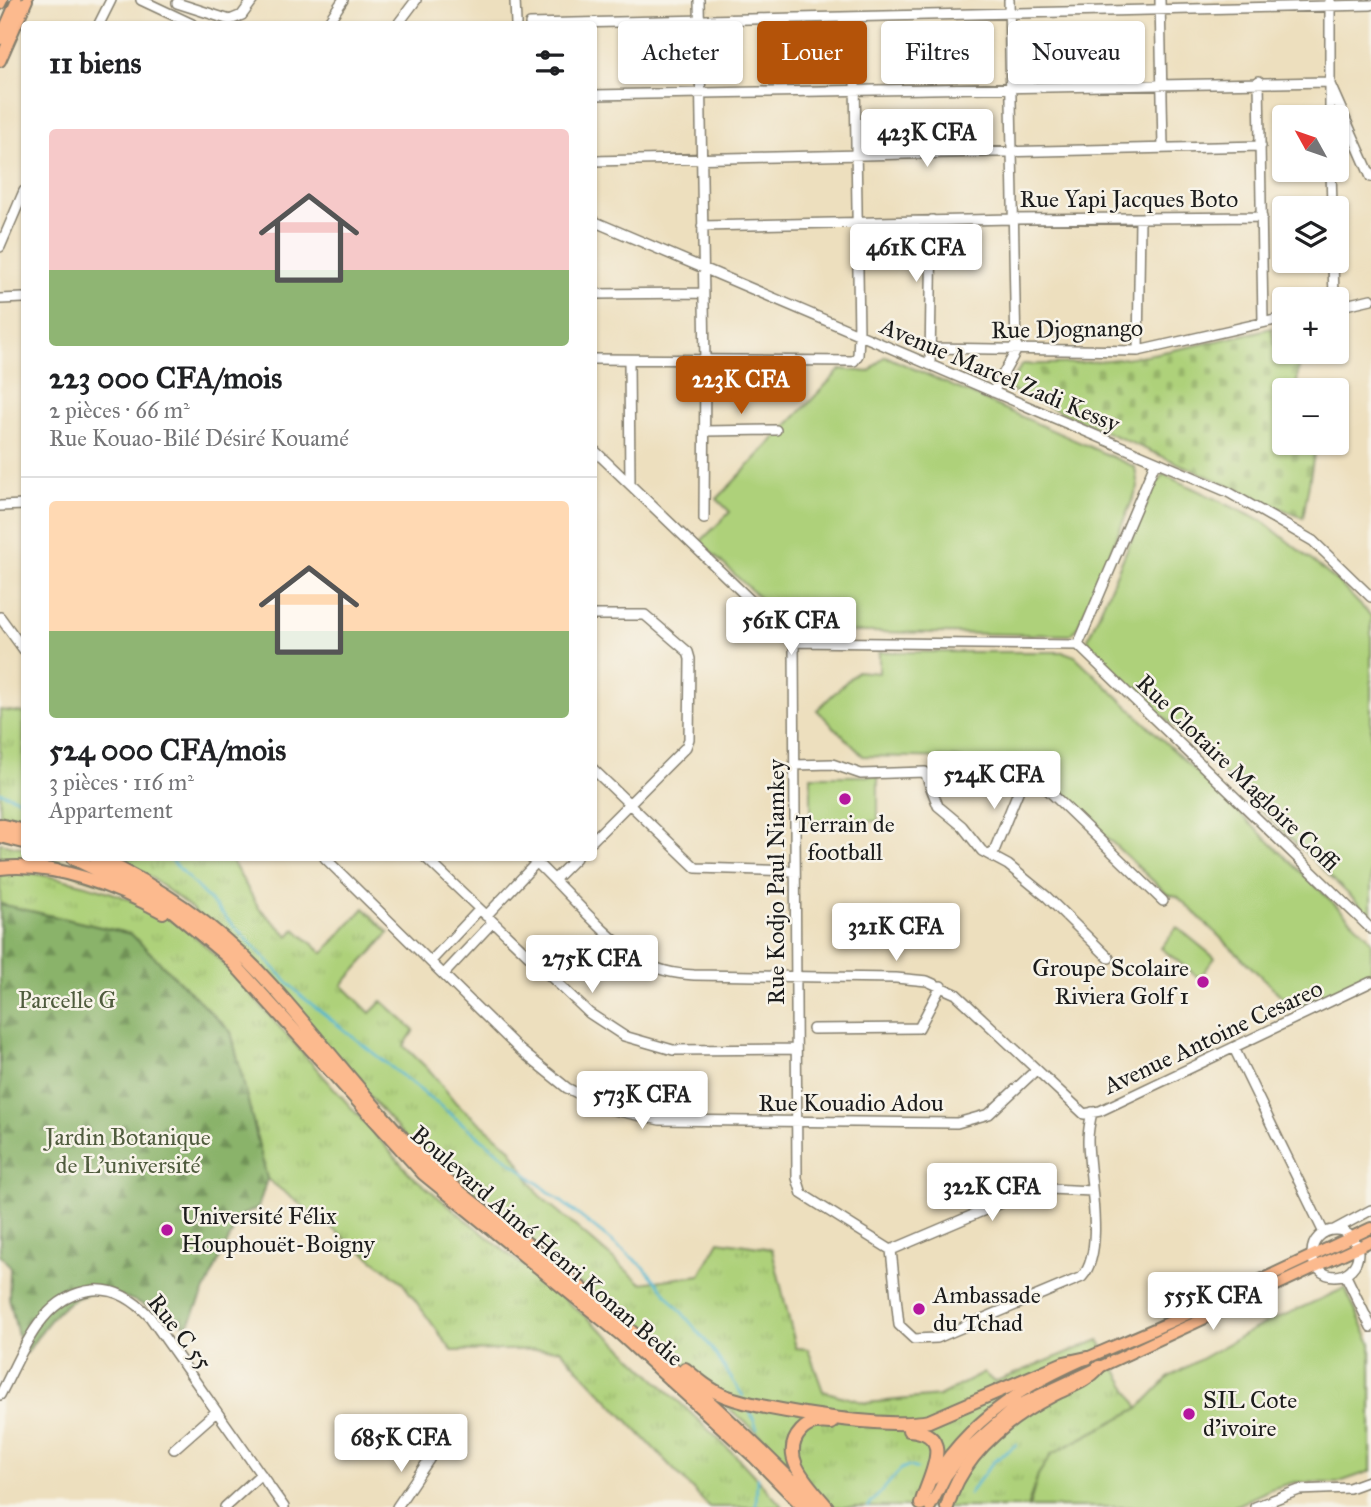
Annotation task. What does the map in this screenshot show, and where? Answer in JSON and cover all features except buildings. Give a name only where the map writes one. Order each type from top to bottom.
[{"type":"highway","points":[[0,825],[21,830]]},
{"type":"highway","points":[[0,836],[21,841]]},
{"type":"highway","name":"Boulevard Aimé Henri Konan Bedie","points":[[80,861],[161,901],[228,957],[423,1173],[622,1335],[817,1507]]},
{"type":"highway","name":"Boulevard Aimé Henri Konan Bedie","points":[[103,861],[173,899],[237,950],[278,992],[387,1124],[435,1170],[655,1350],[744,1434],[770,1472],[804,1507]]},
{"type":"highway","points":[[0,868],[33,867],[110,887],[191,927]]},
{"type":"highway","points":[[655,1350],[674,1359],[709,1387],[743,1401],[846,1419],[914,1424],[929,1421],[1054,1366],[1087,1358]]},
{"type":"highway","points":[[947,1507],[960,1477],[990,1438],[1019,1414],[1090,1378],[1099,1367]]},
{"type":"highway","points":[[827,1507],[801,1476],[793,1457],[793,1446],[799,1433],[809,1424],[819,1422],[925,1431],[931,1435],[937,1450],[923,1506]]},
{"type":"main road","points":[[0,39],[17,0]]},
{"type":"main road","points":[[0,61],[27,0]]},
{"type":"main road","points":[[923,1506],[946,1459],[990,1412],[1008,1398],[1087,1358],[1355,1242],[1371,1228]]},
{"type":"main road","points":[[1355,1242],[1371,1241]]},
{"type":"main road","points":[[923,1506],[965,1451],[999,1419],[1033,1397],[1313,1261]]},
{"type":"street","points":[[100,21],[111,0]]},
{"type":"street","points":[[141,0],[179,21]]},
{"type":"street","points":[[168,13],[179,2],[230,20],[242,15],[253,0]]},
{"type":"street","points":[[329,21],[344,0]]},
{"type":"street","points":[[400,21],[416,0]]},
{"type":"street","points":[[515,0],[516,21]]},
{"type":"street","points":[[699,0],[699,21],[1009,13],[1160,5],[1371,5]]},
{"type":"street","points":[[993,393],[1016,351],[1009,0]]},
{"type":"street","points":[[1330,105],[1331,4]]},
{"type":"street","points":[[1160,5],[1163,148]]},
{"type":"street","points":[[597,359],[849,363],[858,355],[854,17]]},
{"type":"street","points":[[597,23],[618,22]]},
{"type":"street","points":[[1259,81],[1263,322]]},
{"type":"street","points":[[597,95],[1010,85],[1329,82]]},
{"type":"street","points":[[1329,82],[1371,177]]},
{"type":"street","points":[[700,84],[705,361],[704,519]]},
{"type":"street","points":[[597,161],[1261,146]]},
{"type":"street","points":[[0,247],[21,198]]},
{"type":"street","name":"Rue Yapi Jacques Boto","points":[[702,226],[932,220],[1262,217]]},
{"type":"street","points":[[930,365],[932,220]]},
{"type":"street","points":[[1138,351],[1140,220]]},
{"type":"street","name":"Avenue Marcel Zadi Kessy","points":[[597,223],[1228,492],[1313,541],[1371,597]]},
{"type":"street","points":[[597,294],[702,293]]},
{"type":"street","points":[[0,299],[21,298]]},
{"type":"street","points":[[1349,304],[1371,299]]},
{"type":"street","name":"Rue Djognango","points":[[930,348],[1138,351],[1272,320]]},
{"type":"street","points":[[629,360],[630,484]]},
{"type":"street","points":[[705,431],[776,430]]},
{"type":"street","points":[[597,453],[794,642],[1078,645],[1155,463]]},
{"type":"street","points":[[0,506],[21,505]]},
{"type":"street","points":[[597,615],[645,615],[688,652],[690,659],[689,739],[682,750],[597,836]]},
{"type":"street","points":[[0,617],[21,645]]},
{"type":"street","points":[[0,626],[15,636]]},
{"type":"street","name":"Rue Kodjo Paul Niamkey","points":[[794,642],[797,1178],[802,1194],[891,1250]]},
{"type":"street","name":"Rue Clotaire Magloire Coffi","points":[[1078,645],[1371,929]]},
{"type":"street","points":[[795,765],[832,764],[861,774],[925,772],[935,803],[962,826],[982,851],[1029,881],[1109,958]]},
{"type":"street","points":[[597,773],[696,868],[795,871]]},
{"type":"street","points":[[992,856],[1024,777],[1047,789],[1163,901]]},
{"type":"street","name":"Rue Kouadio Adou","points":[[328,861],[520,1051],[567,1088],[609,1109],[660,1120],[957,1123],[978,1119],[1017,1091],[1036,1070]]},
{"type":"street","points":[[429,861],[589,1013],[624,1036],[673,1050],[796,1049]]},
{"type":"street","points":[[444,974],[485,931],[486,916],[533,861]]},
{"type":"street","name":"Avenue Antoine Cesareo","points":[[535,861],[623,946],[654,967],[694,975],[896,978],[941,986],[969,1004],[1076,1110],[1084,1114],[1100,1111],[1371,982]]},
{"type":"street","points":[[555,880],[573,861]]},
{"type":"street","points":[[431,961],[471,919],[486,916]]},
{"type":"street","points":[[471,919],[485,931]]},
{"type":"street","points":[[813,1029],[919,1028],[941,986]]},
{"type":"street","points":[[1234,1048],[1329,1231],[1355,1242],[1356,1263],[1345,1274],[1334,1277],[1324,1274],[1313,1261],[1314,1243],[1329,1231],[1371,1210]]},
{"type":"street","points":[[1091,1112],[1088,1140],[1092,1191],[1092,1255],[1091,1264],[1082,1277],[937,1338],[914,1339],[899,1325],[891,1250],[1020,1195],[1050,1189],[1092,1191]]},
{"type":"street","points":[[1345,1274],[1371,1327]]},
{"type":"street","name":"Rue C 55","points":[[0,1395],[47,1313],[69,1295],[98,1289],[113,1292],[138,1304],[284,1507]]},
{"type":"street","points":[[174,1449],[216,1412]]},
{"type":"street","points":[[397,1507],[430,1458]]},
{"type":"street","points":[[225,1507],[261,1474]]},
{"type":"street","points":[[1255,1507],[1299,1490],[1349,1488],[1371,1480]]},
{"type":"green space","points":[[1272,328],[1272,364],[1299,364],[1298,378],[1272,378],[1272,455],[1314,455],[1303,518],[1008,389],[1022,364],[1087,362],[1178,349]]},
{"type":"green space","points":[[885,356],[1135,467],[1138,487],[1077,629],[1070,635],[801,631],[784,621],[700,542],[730,512],[717,499],[841,369],[869,372]]},
{"type":"green space","points":[[1163,474],[1264,522],[1338,582],[1371,616],[1371,916],[1089,645],[1088,639],[1152,492]]},
{"type":"green space","points":[[879,652],[1064,652],[1075,656],[1367,935],[1371,942],[1371,973],[1296,1010],[1177,896],[1167,894],[1051,785],[1036,776],[1007,766],[955,758],[863,756],[817,710],[857,671],[879,673]]},
{"type":"green space","points":[[0,710],[21,713],[21,824],[0,819]]},
{"type":"green space","name":"Terrain de football","points":[[811,776],[878,776],[878,821],[811,822]]},
{"type":"green space","points":[[0,843],[21,847],[21,861],[71,863],[138,895],[34,862],[0,862]]},
{"type":"green space","points":[[119,861],[232,861],[259,908],[289,936],[295,929],[323,953],[364,908],[389,933],[342,985],[370,1013],[382,1001],[414,1030],[404,1046],[432,1073],[456,1103],[510,1148],[539,1195],[641,1283],[700,1275],[719,1241],[772,1249],[796,1348],[808,1349],[823,1391],[866,1403],[939,1396],[984,1373],[994,1382],[1099,1340],[1139,1408],[1052,1454],[1038,1475],[1027,1507],[831,1507],[758,1433],[542,1252],[424,1159],[295,1011],[190,907],[149,876]]},
{"type":"green space","points":[[9,870],[79,883],[124,897],[167,917],[192,934],[223,963],[411,1175],[613,1339],[737,1457],[783,1507],[709,1507],[560,1349],[452,1351],[401,1281],[267,1179],[231,1032],[131,934],[0,904],[0,872]]},
{"type":"green space","name":"Jardin Botanique de L'université","points":[[0,904],[131,934],[231,1032],[267,1179],[258,1208],[240,1216],[188,1326],[137,1302],[117,1295],[98,1293],[81,1296],[64,1307],[46,1325],[27,1353],[21,1349],[9,1298],[10,1267],[0,1254]]},
{"type":"green space","points":[[1177,927],[1215,958],[1199,978],[1161,948]]},
{"type":"green space","points":[[1345,1288],[1371,1343],[1371,1471],[1337,1483],[1295,1482],[1271,1489],[1233,1507],[1029,1507],[1038,1475],[1052,1454],[1139,1408],[1169,1377],[1258,1327]]},
{"type":"waterway","points":[[0,792],[21,800]]},
{"type":"waterway","points":[[172,861],[300,995],[644,1267],[710,1346],[743,1396]]},
{"type":"waterway","points":[[749,1408],[757,1429]]},
{"type":"waterway","points":[[969,1494],[993,1462],[1017,1444]]},
{"type":"waterway","points":[[868,1507],[901,1469],[908,1466],[917,1469]]},
{"type":"waterway","points":[[756,1507],[757,1477]]},
{"type":"place","name":"Terrain de football","points":[[845,799]]},
{"type":"place","name":"Groupe Scolaire Riviera Golf 1","points":[[1203,982]]},
{"type":"place","name":"Université Félix Houphouët-Boigny","points":[[167,1230]]},
{"type":"place","name":"Ambassade du Tchad","points":[[919,1309]]},
{"type":"place","name":"SIL Cote d'ivoire","points":[[1189,1414]]},
{"type":"park label","name":"Parcelle G","points":[[67,1000]]}]
